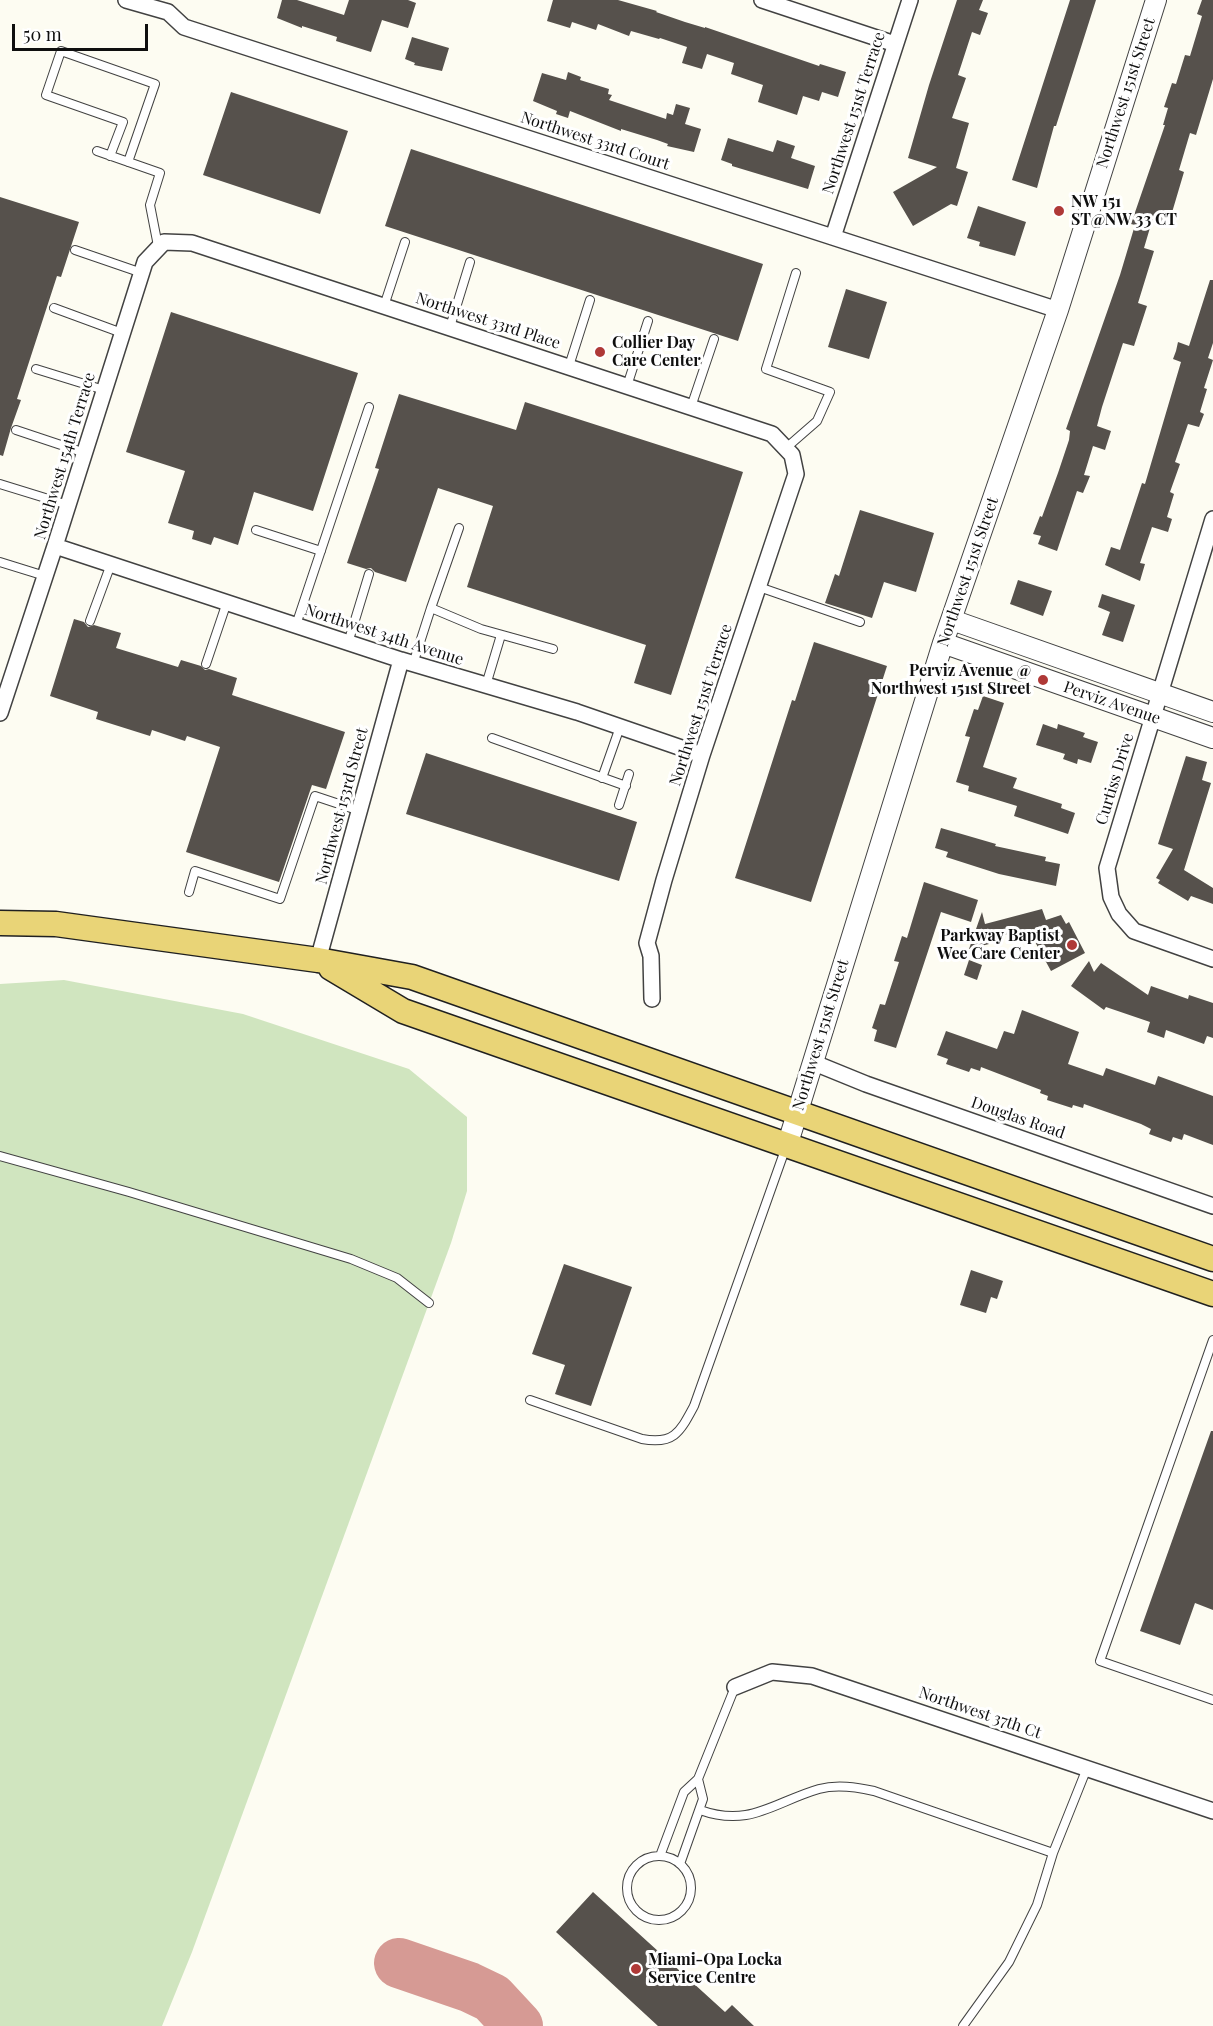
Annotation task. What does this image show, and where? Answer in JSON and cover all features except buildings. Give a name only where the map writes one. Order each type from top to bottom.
[{"type":"main road","points":[[0,923],[56,924],[318,960],[412,977],[1213,1259]]},
{"type":"main road","points":[[318,960],[403,1011],[1213,1294]]},
{"type":"street","name":"Northwest 33rd Court","points":[[126,0],[170,6],[184,27],[1058,310]]},
{"type":"street","points":[[762,0],[896,44]]},
{"type":"street","name":"Northwest 151st Terrace","points":[[833,237],[910,0]]},
{"type":"street","name":"Northwest 151st Street","points":[[787,1146],[944,643],[1058,310],[1156,0]]},
{"type":"street","name":"Northwest 33rd Place","points":[[159,247],[164,242],[192,243],[772,434]]},
{"type":"street","name":"Northwest 154th Terrace","points":[[0,713],[141,273],[145,262],[159,247]]},
{"type":"street","name":"Northwest 151st Terrace","points":[[652,999],[651,956],[647,943],[663,880],[702,755],[796,474],[792,455],[772,434]]},
{"type":"street","name":"Curtiss Drive","points":[[1213,519],[1107,868],[1111,897],[1119,914],[1134,931],[1213,959]]},
{"type":"street","name":"Northwest 34th Avenue","points":[[55,546],[348,643],[620,727],[702,755]]},
{"type":"street","name":"Perviz Avenue","points":[[952,620],[1213,712]]},
{"type":"street","name":"Perviz Avenue","points":[[944,643],[1213,738]]},
{"type":"street","name":"Northwest 153rd Street","points":[[318,960],[360,811],[407,662]]},
{"type":"street","name":"Douglas Road","points":[[812,1062],[866,1084],[1213,1206]]},
{"type":"street","name":"Northwest 37th Ct","points":[[735,1687],[772,1672],[812,1676],[1213,1811]]},
{"type":"lane","points":[[110,156],[123,122],[46,95],[61,51],[155,84],[128,162]]},
{"type":"lane","points":[[97,151],[160,173],[150,205],[159,247]]},
{"type":"lane","points":[[384,306],[405,242]]},
{"type":"lane","points":[[75,250],[141,273]]},
{"type":"lane","points":[[450,327],[470,262]]},
{"type":"lane","points":[[786,448],[817,421],[830,392],[765,369],[796,273]]},
{"type":"lane","points":[[568,366],[590,300]]},
{"type":"lane","points":[[54,308],[122,333]]},
{"type":"lane","points":[[627,386],[648,321]]},
{"type":"lane","points":[[691,407],[714,339]]},
{"type":"lane","points":[[36,369],[104,390]]},
{"type":"lane","points":[[296,626],[369,407]]},
{"type":"lane","points":[[16,430],[85,453]]},
{"type":"lane","points":[[0,484],[68,505]]},
{"type":"lane","points":[[407,662],[431,608],[459,528]]},
{"type":"lane","points":[[256,530],[321,551]]},
{"type":"lane","points":[[0,562],[45,576]]},
{"type":"lane","points":[[90,621],[111,564]]},
{"type":"lane","points":[[348,643],[369,574]]},
{"type":"lane","points":[[759,587],[860,622]]},
{"type":"lane","points":[[206,664],[227,602]]},
{"type":"lane","points":[[431,608],[481,629],[553,649]]},
{"type":"lane","points":[[486,686],[501,635]]},
{"type":"lane","points":[[602,778],[620,727]]},
{"type":"lane","points":[[492,738],[626,786]]},
{"type":"lane","points":[[619,805],[629,774]]},
{"type":"lane","points":[[189,892],[195,871],[280,899],[315,796],[360,811]]},
{"type":"lane","points":[[530,1400],[652,1441],[671,1438],[682,1429],[694,1406],[787,1146]]},
{"type":"lane","points":[[0,1156],[351,1259],[397,1278],[429,1303]]},
{"type":"lane","points":[[1213,1340],[1211,1353],[1100,1661],[1213,1700]]},
{"type":"lane","points":[[660,1856],[684,1792],[698,1779],[735,1687]]},
{"type":"lane","points":[[963,2026],[1015,1951],[1037,1905],[1053,1853],[1087,1768]]},
{"type":"lane","points":[[680,1864],[703,1799],[698,1779]]},
{"type":"lane","points":[[700,1810],[719,1816],[746,1816],[820,1788],[837,1786],[856,1788],[874,1791],[1053,1853]]},
{"type":"lane","points":[[660,1856],[680,1864],[687,1871],[691,1881],[689,1902],[681,1913],[662,1921],[642,1916],[630,1901],[627,1891],[628,1881],[639,1864],[645,1859],[660,1856]]},
{"type":"green space","points":[[64,980],[243,1014],[409,1069],[467,1117],[467,1191],[451,1243],[192,1952],[162,2026],[0,2026],[0,984]]},
{"type":"taxiway","points":[[399,1963],[469,1987],[492,1998],[518,2026]]},
{"type":"place","name":"NW 151 ST@NW 33 CT","points":[[1059,211]]},
{"type":"place","name":"Collier Day Care Center","points":[[600,352]]},
{"type":"place","name":"Perviz Avenue @ Northwest 151st Street","points":[[1043,680]]},
{"type":"place","name":"Parkway Baptist Wee Care Center","points":[[1072,945]]},
{"type":"place","name":"Miami-Opa Locka Service Centre","points":[[636,1969]]}]
